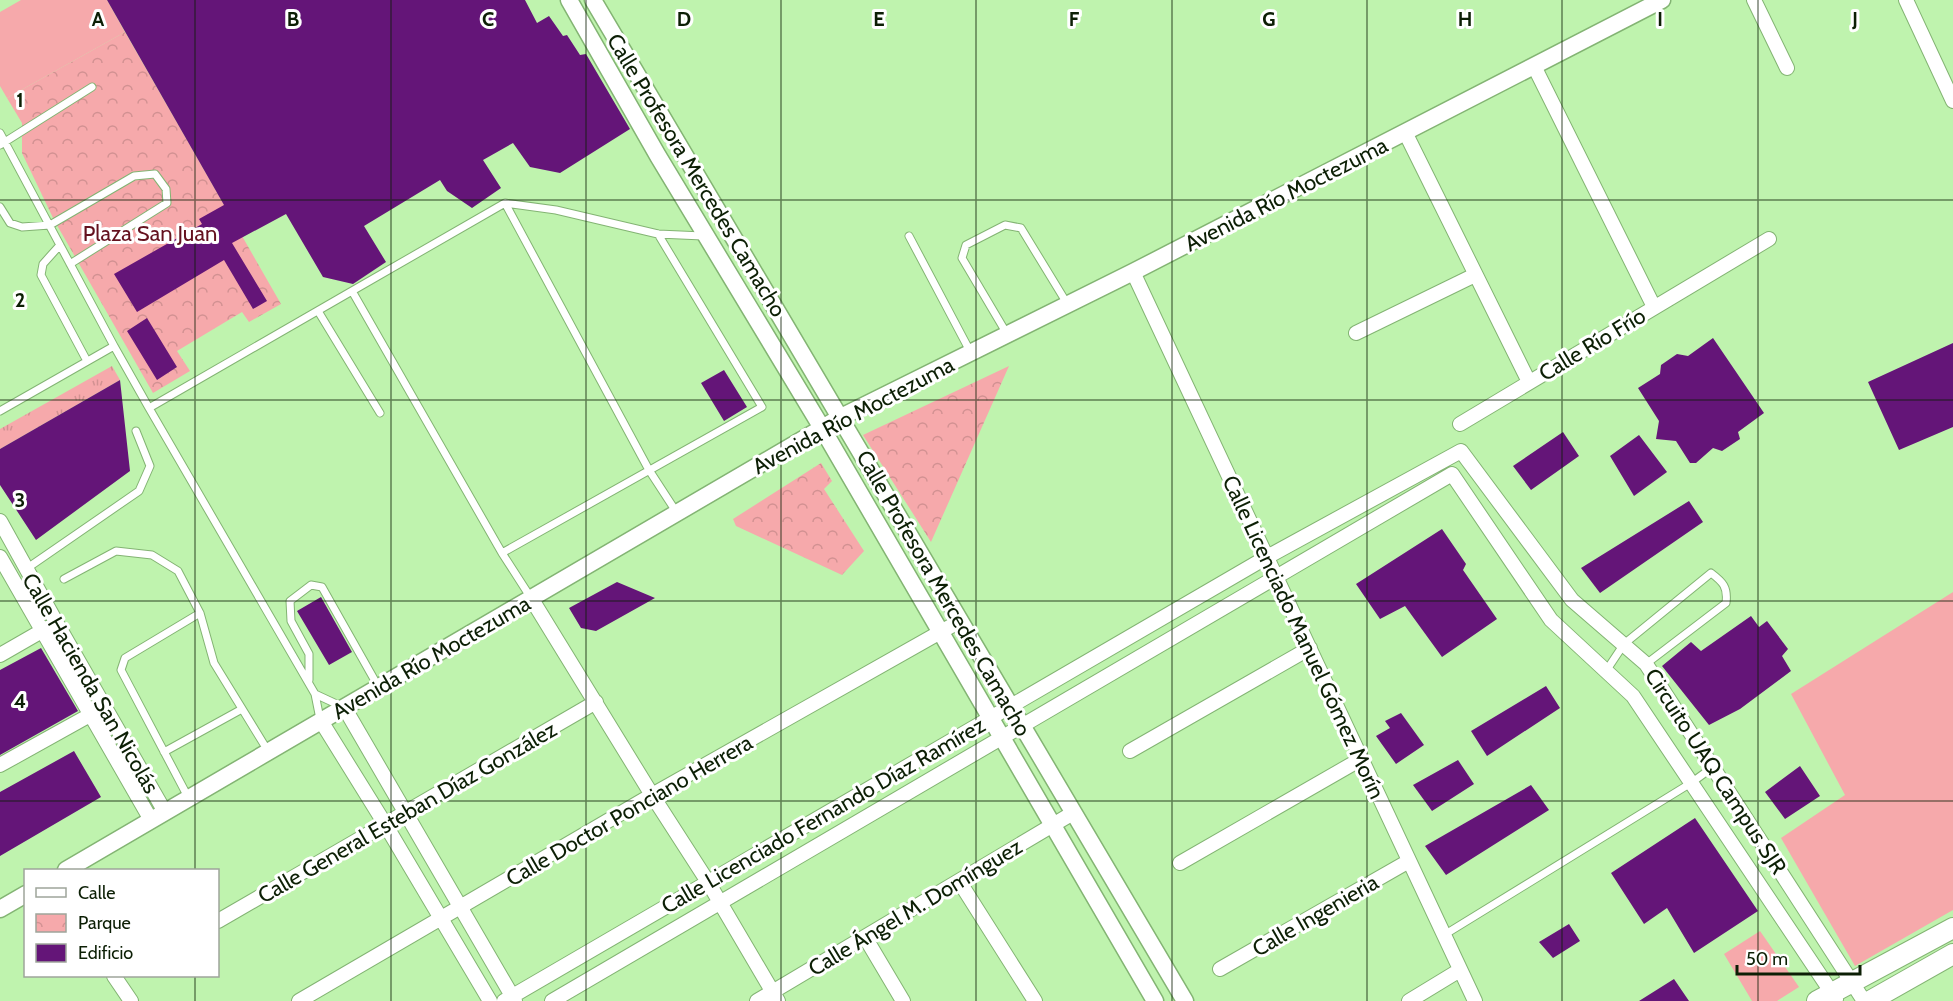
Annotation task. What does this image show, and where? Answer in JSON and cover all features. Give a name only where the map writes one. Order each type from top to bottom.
[{"type":"main road","points":[[1829,998],[1853,982],[1953,928]]},
{"type":"main road","points":[[1870,1001],[1953,954]]},
{"type":"street","name":"Calle Profesora Mercedes Camacho","points":[[569,0],[658,156],[822,428],[1155,1001]]},
{"type":"street","name":"Calle Profesora Mercedes Camacho","points":[[593,0],[1185,1001]]},
{"type":"street","name":"Avenida Río Moctezuma","points":[[68,869],[841,417],[1133,272],[1662,0]]},
{"type":"street","points":[[1754,0],[1787,68]]},
{"type":"street","points":[[1906,0],[1953,101]]},
{"type":"street","points":[[1534,66],[1654,307]]},
{"type":"street","points":[[1405,132],[1529,382]]},
{"type":"street","points":[[658,156],[679,142]]},
{"type":"street","name":"Calle Río Frío","points":[[1460,424],[1769,239]]},
{"type":"street","name":"Calle Licenciado Manuel Gómez Morín","points":[[1133,272],[1475,1001]]},
{"type":"street","points":[[1356,333],[1476,274]]},
{"type":"street","name":"Circuito UAQ Campus SJR","points":[[1267,557],[1461,451],[1572,600],[1646,664],[1864,1001]]},
{"type":"street","name":"Circuito UAQ Campus SJR","points":[[1276,576],[1452,474],[1551,620],[1633,696],[1829,998]]},
{"type":"street","name":"Calle Hacienda San Nicolás","points":[[0,521],[158,816]]},
{"type":"street","name":"Calle Hacienda San Nicolás","points":[[0,557],[90,715],[158,816]]},
{"type":"street","name":"Calle Licenciado Fernando Díaz Ramírez","points":[[511,999],[1267,557]]},
{"type":"street","name":"Calle Licenciado Fernando Díaz Ramírez","points":[[552,1001],[1276,576]]},
{"type":"street","points":[[531,598],[708,882],[776,996]]},
{"type":"street","name":"Calle Doctor Ponciano Herrera","points":[[299,1001],[652,795],[960,621]]},
{"type":"street","points":[[0,656],[56,622]]},
{"type":"street","points":[[1130,751],[1310,648]]},
{"type":"street","name":"Calle General Esteban Díaz González","points":[[219,920],[596,702]]},
{"type":"street","points":[[344,708],[461,908],[511,999]]},
{"type":"street","points":[[0,765],[90,715]]},
{"type":"street","points":[[321,721],[490,1001]]},
{"type":"street","points":[[1180,863],[1361,759]]},
{"type":"street","name":"Calle Ángel M. Domínguez","points":[[757,1001],[776,996],[865,937],[1073,813]]},
{"type":"street","name":"Calle Ingenieria","points":[[1220,969],[1409,861]]},
{"type":"street","points":[[959,881],[1035,1001]]},
{"type":"street","points":[[0,909],[24,895]]},
{"type":"street","points":[[865,937],[903,1001]]},
{"type":"street","points":[[1409,1001],[1460,970]]},
{"type":"street","points":[[118,977],[131,1001]]},
{"type":"lane","points":[[2,143],[92,87]]},
{"type":"lane","points":[[0,133],[2,143],[50,225],[114,346],[309,683],[315,694],[321,721]]},
{"type":"lane","points":[[0,207],[10,223],[22,227],[50,225],[134,176],[155,174],[166,189],[167,203],[70,264]]},
{"type":"lane","points":[[149,408],[505,203],[556,210],[658,234],[707,236]]},
{"type":"lane","points":[[505,203],[649,470],[677,513]]},
{"type":"lane","points":[[1008,334],[962,258],[966,245],[1005,225],[1021,228],[1068,305]]},
{"type":"lane","points":[[502,553],[762,407],[658,234]]},
{"type":"lane","points":[[909,236],[971,353]]},
{"type":"lane","points":[[60,245],[43,264],[41,275],[87,361]]},
{"type":"lane","points":[[352,291],[502,553],[531,598]]},
{"type":"lane","points":[[318,311],[380,413]]},
{"type":"lane","points":[[0,411],[114,346]]},
{"type":"lane","points":[[26,569],[139,491],[150,466],[136,431]]},
{"type":"lane","points":[[64,579],[116,551],[152,555],[178,571],[200,613],[214,663],[268,751]]},
{"type":"lane","points":[[1606,671],[1624,644],[1711,573],[1721,580],[1728,592],[1726,603],[1646,664]]},
{"type":"lane","points":[[309,683],[309,654],[291,621],[290,601],[311,585],[322,587],[379,688]]},
{"type":"lane","points":[[189,799],[121,670],[125,658],[200,613]]},
{"type":"lane","points":[[315,694],[344,708]]},
{"type":"lane","points":[[164,752],[242,709]]},
{"type":"lane","points":[[1444,935],[1691,783],[1713,767]]},
{"type":"green space","points":[[21,0],[107,0],[125,32],[7,98],[0,86],[0,12]]},
{"type":"green space","name":"Plaza San Juan","points":[[125,32],[281,304],[249,322],[242,312],[177,351],[190,371],[153,393],[54,220],[22,153],[22,123],[7,98]]},
{"type":"green space","points":[[112,366],[120,380],[0,449],[0,429]]},
{"type":"green space","points":[[1009,366],[931,542],[863,435]]},
{"type":"green space","points":[[821,463],[832,481],[824,489],[864,551],[842,575],[736,526],[733,519]]},
{"type":"green space","points":[[1953,592],[1953,910],[1855,966],[1781,838],[1845,795],[1791,694]]},
{"type":"green space","points":[[1760,931],[1799,987],[1777,1001],[1752,1001],[1724,954]]},
{"type":"building","points":[[107,0],[525,0],[537,23],[549,16],[563,36],[567,35],[580,55],[586,54],[630,129],[560,173],[530,167],[513,143],[483,160],[501,188],[472,208],[447,191],[440,180],[364,226],[386,262],[353,284],[323,277],[286,214],[232,243],[267,301],[253,309],[224,260],[137,312],[114,274],[202,224],[199,219],[224,205]]},
{"type":"building","points":[[147,318],[177,367],[157,380],[127,331]]},
{"type":"building","points":[[1713,338],[1764,413],[1738,432],[1740,439],[1722,451],[1713,448],[1696,463],[1690,463],[1676,441],[1656,439],[1659,421],[1638,388],[1660,374],[1661,365],[1677,354],[1688,356]]},
{"type":"building","points":[[1953,343],[1953,427],[1899,450],[1868,382]]},
{"type":"building","points":[[724,370],[747,407],[724,421],[701,383]]},
{"type":"building","points":[[120,380],[130,471],[36,540],[0,485],[0,449]]},
{"type":"building","points":[[1563,432],[1579,456],[1531,490],[1513,466]]},
{"type":"building","points":[[1639,435],[1667,472],[1634,496],[1610,456]]},
{"type":"building","points":[[1689,501],[1703,522],[1600,593],[1581,568]]},
{"type":"building","points":[[1442,529],[1466,564],[1463,570],[1497,619],[1442,657],[1405,606],[1380,619],[1356,584]]},
{"type":"building","points":[[617,582],[655,598],[596,631],[581,628],[569,608]]},
{"type":"building","points":[[321,597],[352,652],[329,665],[297,611]]},
{"type":"building","points":[[1751,616],[1759,627],[1767,621],[1788,649],[1782,656],[1791,671],[1740,709],[1709,725],[1662,666],[1691,642],[1701,651]]},
{"type":"building","points":[[41,648],[78,711],[0,755],[0,670]]},
{"type":"building","points":[[1546,686],[1560,708],[1487,756],[1471,731]]},
{"type":"building","points":[[1401,713],[1424,745],[1396,764],[1376,736],[1390,728],[1385,721]]},
{"type":"building","points":[[74,751],[101,797],[0,856],[0,792]]},
{"type":"building","points":[[1458,760],[1474,784],[1432,811],[1413,785]]},
{"type":"building","points":[[1800,766],[1820,796],[1785,819],[1765,792]]},
{"type":"building","points":[[1531,785],[1549,810],[1446,875],[1425,846]]},
{"type":"building","points":[[1695,818],[1758,911],[1694,953],[1667,908],[1644,924],[1611,873]]},
{"type":"building","points":[[1569,924],[1580,941],[1553,958],[1539,942]]},
{"type":"building","points":[[1674,979],[1689,1001],[1639,1001]]}]
